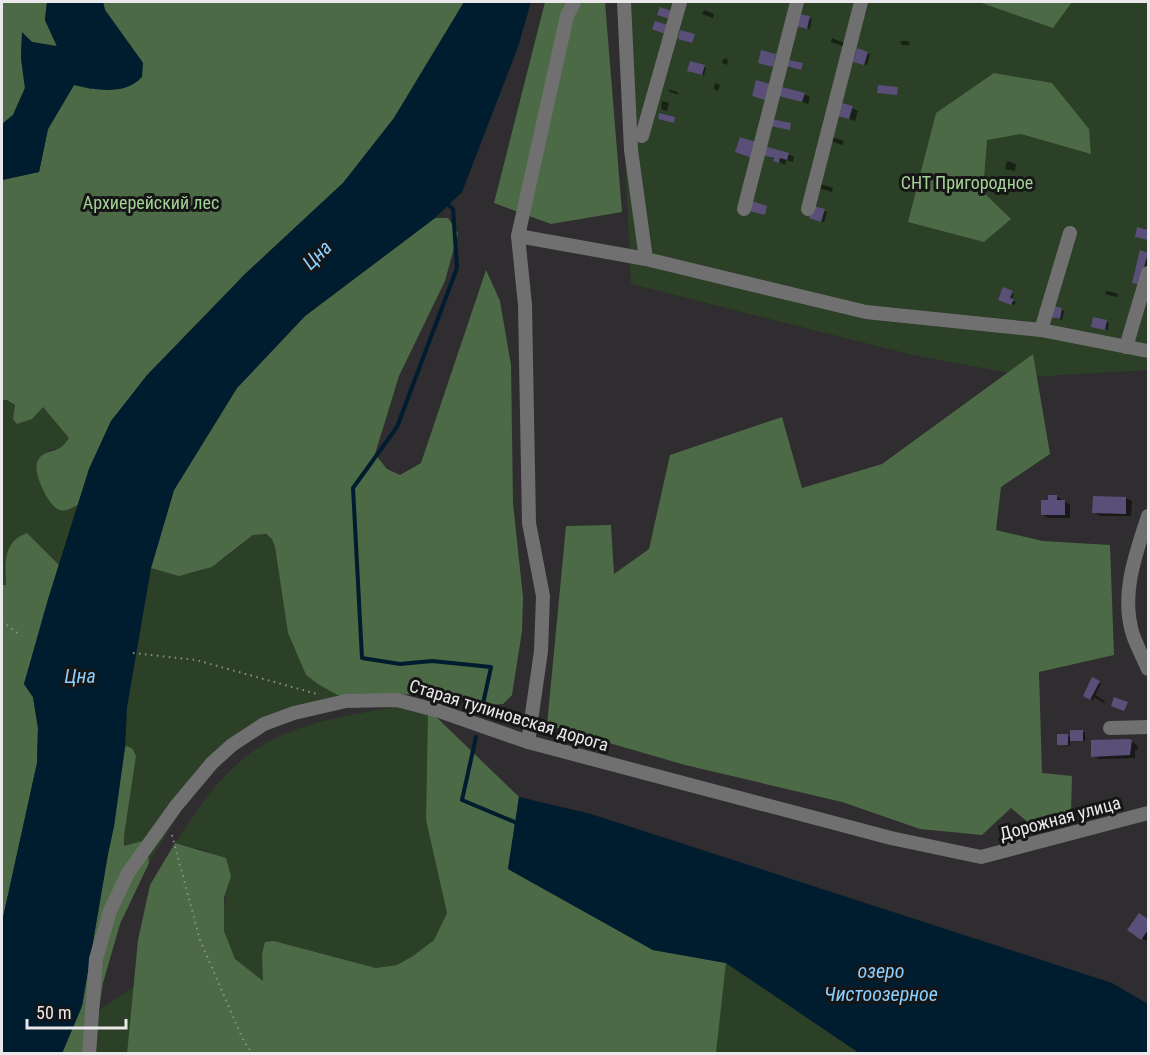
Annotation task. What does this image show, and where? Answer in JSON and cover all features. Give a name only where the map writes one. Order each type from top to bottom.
[{"type":"street","points":[[528,742],[541,651],[543,596],[528,523],[525,305],[518,236],[567,16],[574,2]]},
{"type":"street","points":[[624,2],[631,150],[646,259]]},
{"type":"street","points":[[642,136],[680,2]]},
{"type":"street","points":[[744,209],[797,2]]},
{"type":"street","points":[[808,209],[861,2]]},
{"type":"street","points":[[1041,330],[1070,233]]},
{"type":"street","points":[[518,236],[646,259],[866,312],[1041,330],[1149,351]]},
{"type":"street","points":[[1126,347],[1149,273]]},
{"type":"street","points":[[1149,516],[1130,572],[1129,604],[1133,634],[1149,669]]},
{"type":"street","name":"Старая тулиновская дорога","points":[[89,1053],[96,959],[110,911],[128,873],[167,818],[212,763],[264,724],[294,713],[346,701],[397,699],[528,742],[891,838],[981,857]]},
{"type":"street","points":[[1110,728],[1149,727]]},
{"type":"street","name":"Дорожная улица","points":[[981,857],[1149,813]]},
{"type":"path","points":[[2,621],[21,636]]},
{"type":"path","points":[[133,653],[196,660],[323,695]]},
{"type":"path","points":[[167,818],[200,940],[244,1042],[254,1053]]},
{"type":"green space","points":[[2,2],[47,2],[45,20],[57,47],[32,42],[22,33],[21,58],[25,88],[13,115],[2,124]]},
{"type":"green space","name":"Архиерейский лес","points":[[103,2],[464,2],[394,118],[343,183],[244,275],[111,421],[89,469],[78,505],[67,510],[60,510],[47,497],[36,468],[41,456],[60,448],[69,438],[43,407],[32,419],[17,424],[13,419],[15,405],[2,400],[2,180],[39,172],[48,129],[74,85],[91,89],[143,63],[105,10]]},
{"type":"green space","points":[[545,2],[605,2],[622,212],[551,224],[494,203]]},
{"type":"green space","name":"СНТ Пригородное","points":[[618,2],[1148,2],[1148,370],[1030,377],[913,355],[631,284]]},
{"type":"green space","points":[[979,2],[1072,2],[1053,28]]},
{"type":"green space","points":[[994,73],[1052,83],[1089,129],[1091,154],[1021,134],[987,140],[983,192],[1011,219],[984,242],[908,222],[936,113]]},
{"type":"green space","points":[[435,218],[448,218],[458,233],[445,281],[399,376],[375,454],[387,469],[400,475],[421,463],[486,270],[500,301],[511,365],[513,503],[523,597],[522,631],[512,695],[503,704],[492,705],[424,695],[390,694],[350,702],[306,675],[288,633],[275,547],[272,539],[266,534],[253,535],[212,567],[179,576],[151,568],[174,490],[237,388],[305,316]]},
{"type":"green space","points":[[1033,354],[1050,454],[1001,487],[996,530],[1043,541],[1110,545],[1114,655],[1039,672],[1042,773],[1072,776],[1071,813],[1035,828],[1011,808],[982,835],[920,829],[842,802],[685,765],[547,725],[566,526],[611,525],[614,574],[649,549],[670,455],[782,417],[802,488],[882,464]]},
{"type":"green space","points":[[2,400],[15,405],[13,419],[43,407],[70,438],[59,449],[48,450],[66,511],[78,505],[59,565],[27,533],[13,542],[7,554],[6,586],[2,585]]},
{"type":"green space","points":[[27,533],[59,565],[24,684],[33,697],[38,728],[37,763],[2,922],[2,585],[6,585],[6,561],[10,547],[19,537]]},
{"type":"green space","points":[[261,533],[272,539],[275,547],[288,633],[306,675],[350,702],[309,713],[246,740],[216,767],[180,812],[149,863],[146,841],[124,846],[124,836],[136,756],[136,753],[127,746],[125,747],[127,707],[151,568],[182,574],[207,569],[229,555],[253,535]]},
{"type":"green space","points":[[408,705],[428,709],[426,820],[447,913],[434,940],[397,965],[376,968],[274,941],[265,943],[262,954],[264,982],[244,968],[235,958],[226,938],[224,907],[231,876],[208,851],[175,843],[226,775],[252,752],[272,740],[339,717]]},
{"type":"green space","points":[[428,709],[519,797],[508,869],[653,950],[726,963],[716,1053],[127,1054],[138,940],[150,885],[175,843],[226,858],[231,876],[224,898],[224,931],[235,959],[263,981],[262,954],[265,942],[274,941],[376,968],[397,965],[434,940],[447,913],[426,820]]},
{"type":"green space","points":[[125,747],[133,749],[136,756],[124,846],[146,840],[149,863],[120,924],[103,983],[92,1053],[62,1054],[82,1006],[114,826]]},
{"type":"green space","points":[[726,963],[859,1053],[716,1054]]},
{"type":"green space","points":[[161,968],[165,1053],[71,1054],[86,1019]]},
{"type":"water","points":[[47,2],[103,2],[105,10],[143,63],[142,77],[135,83],[119,89],[101,90],[74,85],[48,129],[39,172],[2,180],[2,124],[13,115],[25,88],[21,58],[22,32],[32,42],[57,46],[45,20]]},
{"type":"water","name":"Цна","points":[[464,2],[531,2],[518,47],[462,192],[435,218],[305,316],[237,388],[174,490],[151,568],[127,707],[125,747],[114,826],[82,1006],[62,1053],[2,1054],[2,922],[37,763],[38,728],[33,697],[24,684],[89,469],[111,421],[147,375],[244,275],[343,183],[394,118]]},
{"type":"water","name":"озеро Чистоозерное","points":[[519,797],[591,814],[1112,983],[1148,1004],[1148,1053],[859,1053],[726,963],[653,950],[508,869]]},
{"type":"building","points":[[660,7],[672,11],[670,19],[657,15]]},
{"type":"building","points":[[799,14],[810,16],[807,29],[796,26]]},
{"type":"building","points":[[655,21],[668,25],[665,34],[652,29]]},
{"type":"building","points":[[680,30],[695,34],[692,43],[678,39]]},
{"type":"building","points":[[857,48],[868,52],[864,65],[853,62]]},
{"type":"building","points":[[761,50],[776,54],[773,67],[758,63]]},
{"type":"building","points":[[789,60],[803,63],[801,70],[787,66]]},
{"type":"building","points":[[690,61],[705,65],[702,75],[687,71]]},
{"type":"building","points":[[756,80],[770,84],[765,100],[752,96]]},
{"type":"building","points":[[878,85],[898,87],[897,95],[877,93]]},
{"type":"building","points":[[782,87],[805,93],[802,102],[779,96]]},
{"type":"building","points":[[838,102],[853,106],[849,119],[834,115]]},
{"type":"building","points":[[659,113],[675,117],[674,123],[658,119]]},
{"type":"building","points":[[771,119],[791,123],[790,130],[770,126]]},
{"type":"building","points":[[740,137],[756,142],[752,158],[735,152]]},
{"type":"building","points":[[764,146],[789,153],[787,160],[780,158],[779,163],[773,161],[774,158],[762,155]]},
{"type":"building","points":[[752,201],[767,206],[765,215],[749,211]]},
{"type":"building","points":[[813,206],[825,209],[821,222],[809,218]]},
{"type":"building","points":[[1137,227],[1148,230],[1148,240],[1135,237]]},
{"type":"building","points":[[1140,250],[1148,253],[1139,285],[1132,283]]},
{"type":"building","points":[[1003,287],[1013,291],[1010,298],[1014,299],[1011,305],[998,300]]},
{"type":"building","points":[[1053,306],[1062,308],[1060,319],[1050,317]]},
{"type":"building","points":[[1093,317],[1107,320],[1105,330],[1091,327]]},
{"type":"building","points":[[1048,495],[1057,495],[1057,500],[1065,500],[1065,515],[1041,515],[1041,500],[1048,500]]},
{"type":"building","points":[[1093,496],[1126,497],[1126,514],[1092,513]]},
{"type":"building","points":[[1092,677],[1100,681],[1090,700],[1083,696]]},
{"type":"building","points":[[1114,697],[1128,702],[1124,711],[1111,706]]},
{"type":"building","points":[[1070,730],[1083,730],[1083,741],[1070,741]]},
{"type":"building","points":[[1057,734],[1068,734],[1068,745],[1057,745]]},
{"type":"building","points":[[1091,740],[1132,740],[1130,755],[1091,757]]},
{"type":"building","points":[[1139,913],[1148,919],[1148,930],[1141,940],[1127,930]]},
{"type":"waterway","points":[[445,202],[453,209],[457,268],[397,427],[353,488],[362,658],[400,664],[432,661],[491,667],[481,713]]},
{"type":"waterway","points":[[476,737],[462,800],[517,823]]}]
